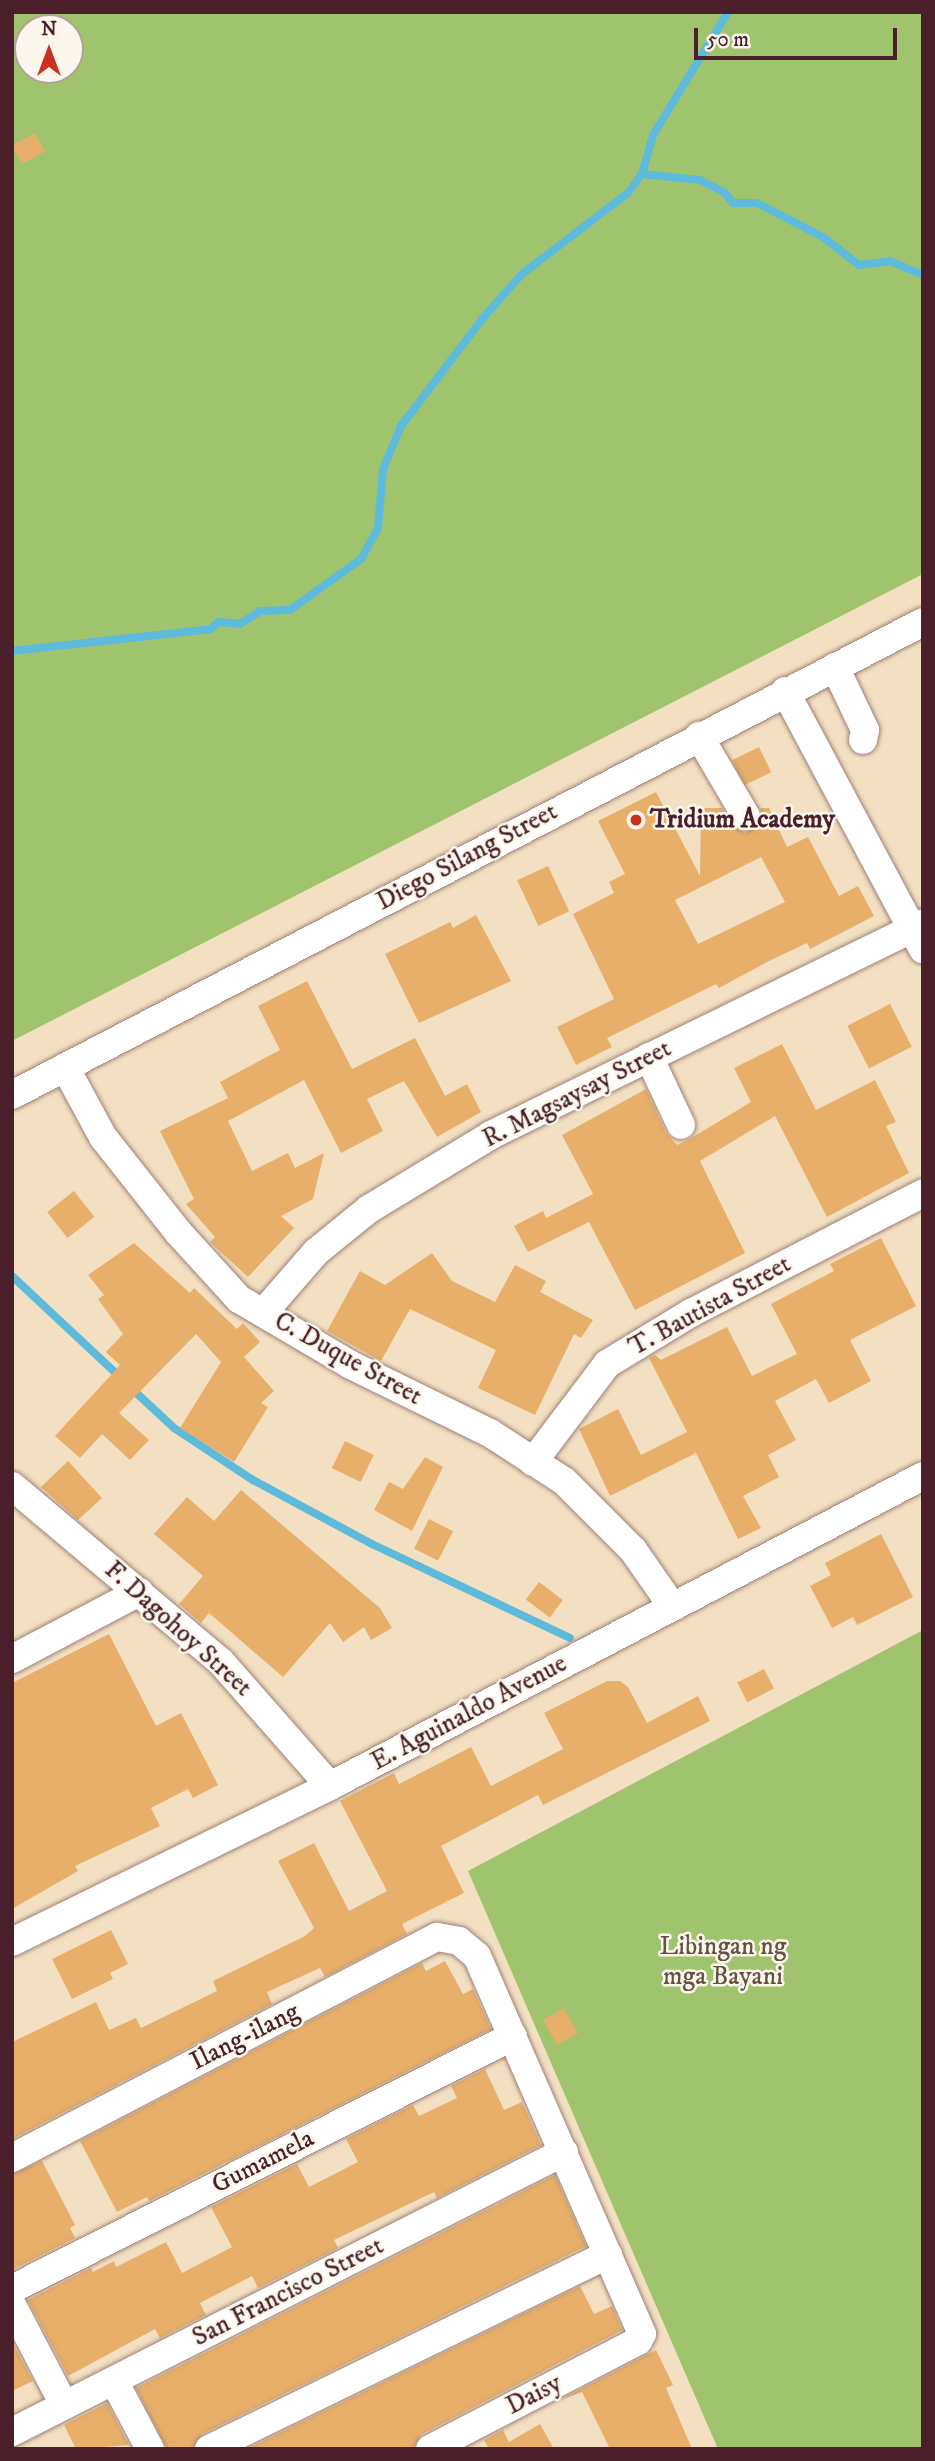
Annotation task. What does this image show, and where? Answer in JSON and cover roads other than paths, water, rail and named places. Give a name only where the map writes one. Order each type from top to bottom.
[{"type":"street","name":"Diego Silang Street","points":[[12,1095],[785,691],[923,622]]},
{"type":"street","points":[[835,667],[865,730],[863,740]]},
{"type":"street","points":[[785,691],[919,934]]},
{"type":"street","points":[[699,736],[746,816]]},
{"type":"street","name":"R. Magsaysay Street","points":[[263,1313],[316,1252],[369,1209],[491,1135],[649,1057],[919,934]]},
{"type":"street","points":[[649,1057],[681,1125]]},
{"type":"street","name":"C. Duque Street","points":[[65,1067],[103,1137],[178,1232],[239,1299],[351,1365],[490,1433],[564,1481],[633,1550],[672,1606]]},
{"type":"street","name":"T. Bautista Street","points":[[533,1462],[607,1364],[691,1313],[923,1192]]},
{"type":"street","name":"E. Aguinaldo Avenue","points":[[12,1942],[330,1786],[923,1476]]},
{"type":"street","name":"F. Dagohoy Street","points":[[12,1486],[221,1662],[330,1786]]},
{"type":"street","points":[[12,1659],[139,1592]]},
{"type":"street","name":"Ilang-ilang","points":[[12,2158],[437,1937],[459,1941],[477,1956],[513,2036]]},
{"type":"street","points":[[209,2449],[608,2254],[513,2036]]},
{"type":"street","name":"Gumamela","points":[[12,2288],[513,2036]]},
{"type":"street","name":"San Francisco Street","points":[[12,2432],[564,2152]]},
{"type":"street","name":"Daisy","points":[[430,2449],[638,2341],[641,2324],[608,2254]]},
{"type":"street","points":[[12,2305],[64,2405]]},
{"type":"street","points":[[114,2381],[150,2449]]},
{"type":"waterway","points":[[12,651],[210,629],[219,622],[240,624],[260,611],[290,610],[361,559],[378,528],[383,469],[401,426],[483,318],[522,274],[628,193],[642,174],[653,135],[728,12]]},
{"type":"waterway","points":[[642,174],[700,180],[725,193],[733,203],[757,203],[823,237],[859,265],[890,261],[923,275]]},
{"type":"waterway","points":[[12,1276],[122,1379]]},
{"type":"waterway","points":[[131,1388],[174,1428],[253,1480],[372,1544],[570,1638]]},
{"type":"place","name":"Tridium Academy","points":[[636,820]]},
{"type":"park label","name":"Libingan ng mga Bayani","points":[[723,1962]]}]
